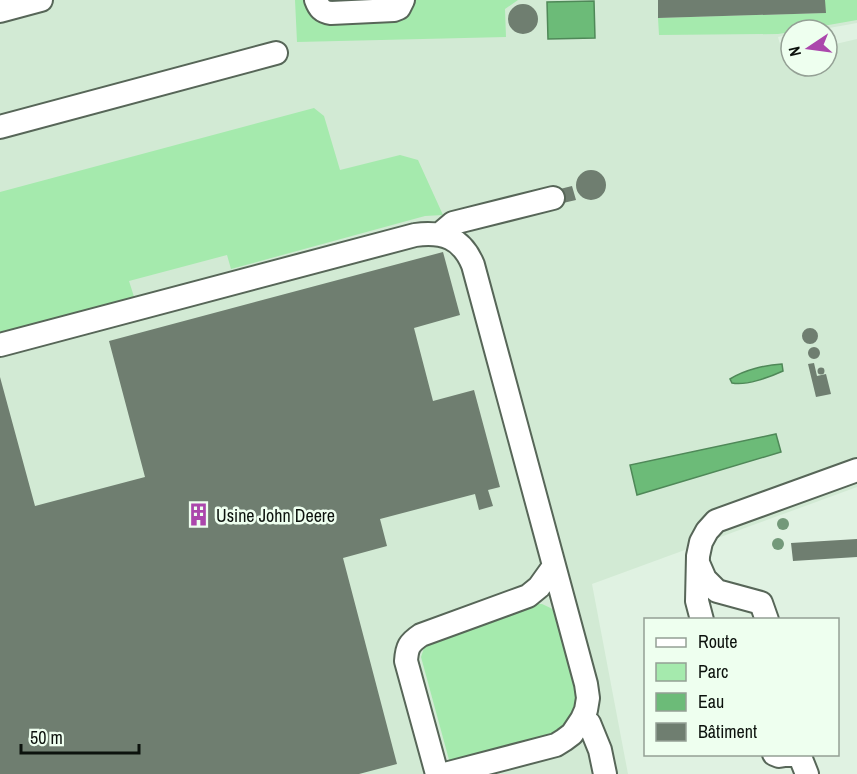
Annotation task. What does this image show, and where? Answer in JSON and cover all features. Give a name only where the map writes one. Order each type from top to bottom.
[{"type":"lane","points":[[0,11],[41,0]]},
{"type":"lane","points":[[316,0],[324,12],[331,13],[394,10],[399,8],[403,0]]},
{"type":"lane","points":[[0,127],[276,53]]},
{"type":"lane","points":[[441,234],[453,223],[553,198]]},
{"type":"lane","points":[[0,345],[415,235],[441,234],[460,244],[468,253],[473,265],[588,698],[582,719],[572,734],[556,745],[445,774]]},
{"type":"lane","points":[[702,618],[698,601],[698,561],[701,542],[716,521],[856,471]]},
{"type":"lane","points":[[698,561],[705,579],[717,591],[761,603],[767,618]]},
{"type":"lane","points":[[437,774],[406,661],[410,643],[421,635],[528,596],[540,587],[554,566]]},
{"type":"lane","points":[[582,719],[589,723],[595,736],[605,774]]},
{"type":"lane","points":[[801,756],[807,774]]},
{"type":"shaded area","points":[[0,0],[857,0],[857,23],[839,26],[839,18],[779,18],[778,37],[779,78],[839,78],[839,43],[857,39],[857,487],[592,584],[628,774],[0,774]]},
{"type":"green space","points":[[295,0],[308,0],[313,9],[410,0],[518,0],[505,9],[506,37],[297,42]]},
{"type":"green space","points":[[825,0],[857,0],[857,20],[839,23],[839,18],[779,18],[779,34],[659,35],[658,18],[825,13]]},
{"type":"green space","points":[[314,108],[324,116],[340,170],[400,155],[418,160],[443,215],[425,216],[231,269],[227,255],[129,281],[136,303],[0,338],[0,192]]},
{"type":"green space","points":[[530,604],[542,604],[559,612],[581,702],[559,736],[451,767],[421,657],[425,645]]},
{"type":"water","points":[[594,1],[595,38],[548,39],[547,2]]},
{"type":"water","points":[[782,364],[783,371],[772,376],[738,384],[732,383],[730,379],[755,368]]},
{"type":"water","points":[[776,434],[781,452],[637,495],[630,465]]},
{"type":"building","points":[[658,0],[825,0],[826,13],[658,18]]},
{"type":"building","points":[[523,4],[534,8],[538,19],[534,30],[523,34],[512,30],[508,19],[512,8]]},
{"type":"building","points":[[591,170],[602,174],[606,185],[602,196],[591,200],[580,196],[576,185],[580,174]]},
{"type":"building","points":[[572,186],[576,200],[563,203],[560,189]]},
{"type":"building","name":"Usine John Deere","points":[[443,252],[460,315],[414,328],[433,401],[474,390],[500,487],[488,490],[493,506],[479,510],[475,494],[380,519],[387,546],[343,558],[397,764],[359,774],[0,774],[0,377],[35,506],[145,477],[109,341]]},
{"type":"building","points":[[810,328],[816,330],[818,336],[816,342],[810,344],[804,342],[802,336],[804,330]]},
{"type":"building","points":[[816,347],[820,353],[816,359],[812,359],[808,351]]},
{"type":"building","points":[[814,363],[817,376],[826,374],[831,394],[816,397],[808,364]]},
{"type":"building","points":[[821,367],[825,371],[821,375],[817,371]]},
{"type":"building","points":[[857,539],[857,557],[793,561],[791,543]]},
{"type":"place","name":"Usine John Deere","points":[[198,515]]}]
